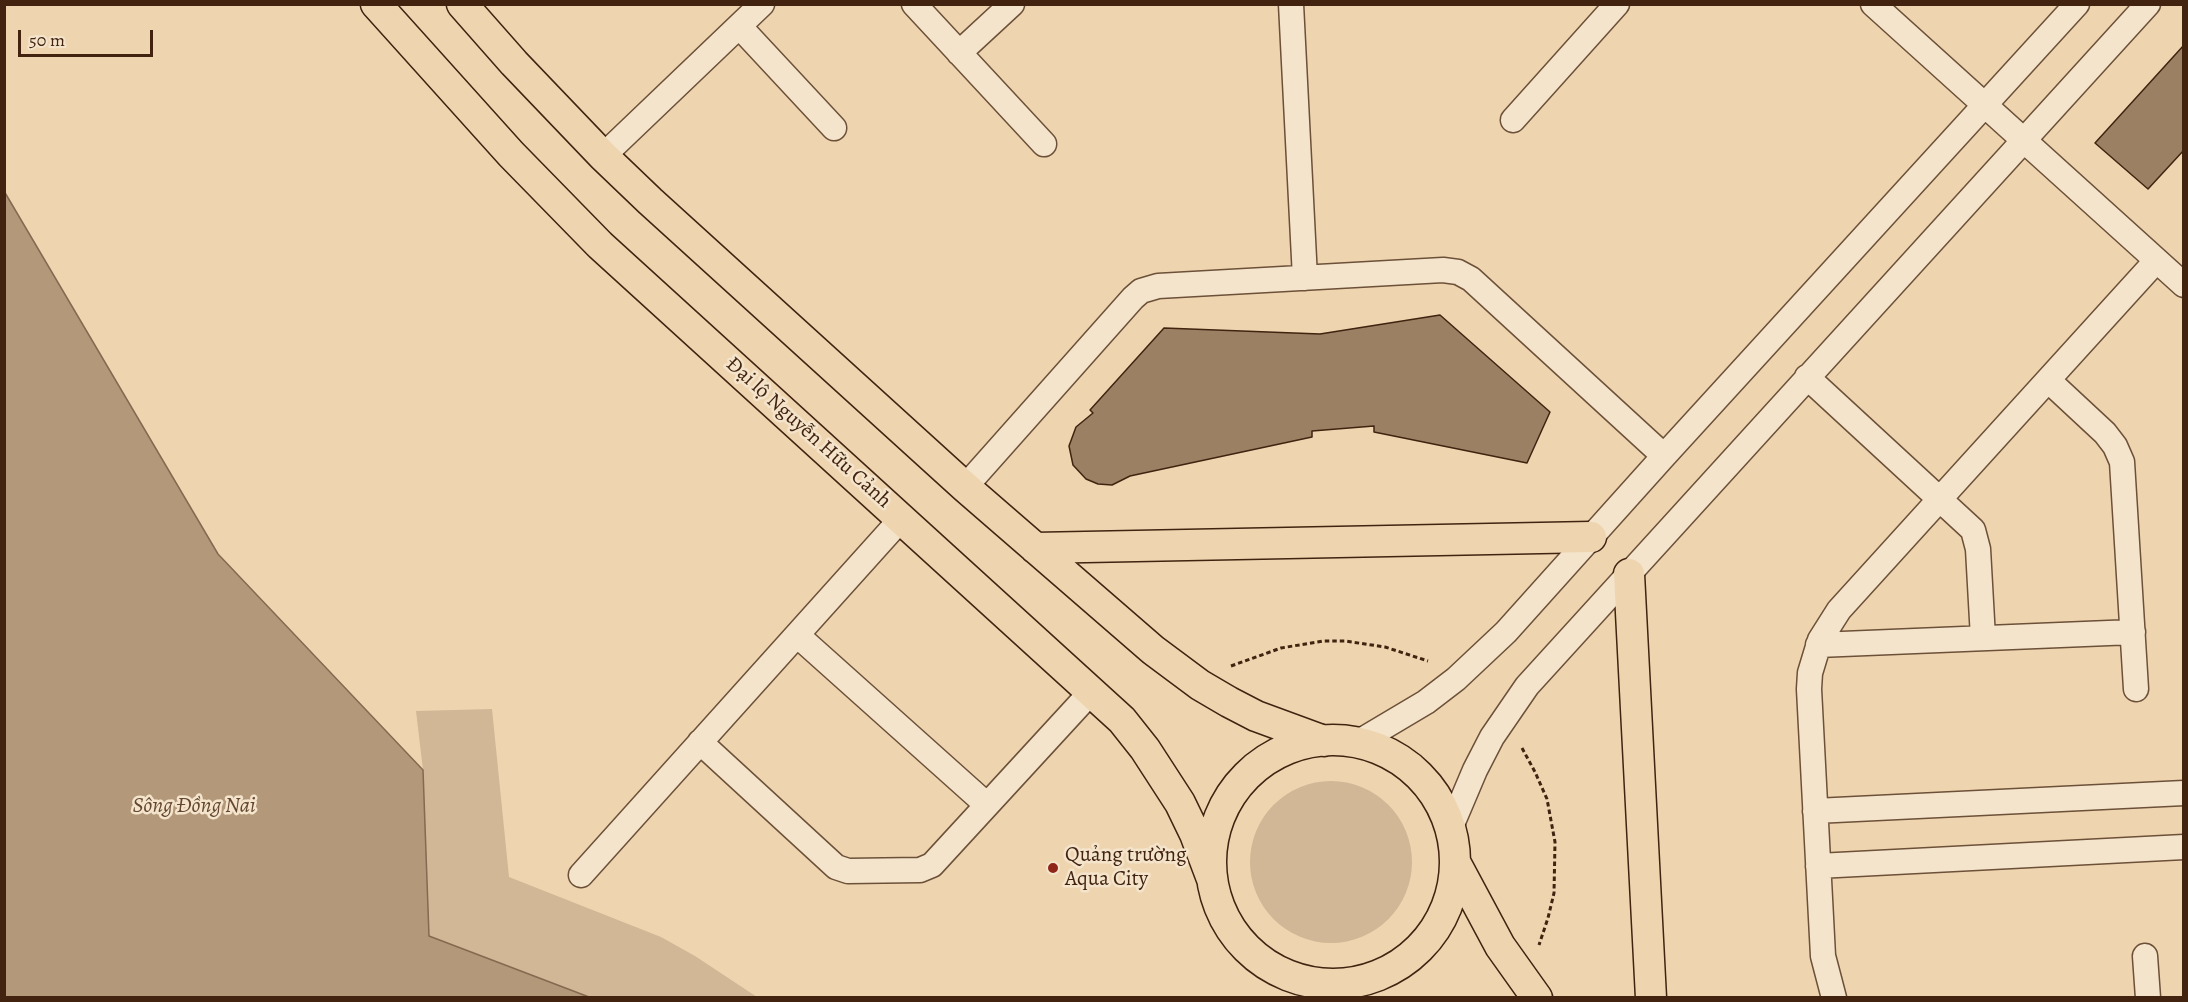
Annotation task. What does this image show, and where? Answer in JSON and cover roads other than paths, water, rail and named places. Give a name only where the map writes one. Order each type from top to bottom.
[{"type":"main road","name":"Đại lộ Nguyễn Hữu Cảnh","points":[[376,4],[511,154],[600,244],[1122,720],[1165,777],[1195,834],[1212,879]]},
{"type":"main road","points":[[462,4],[514,63],[603,156],[659,209],[965,487],[1153,650],[1200,685],[1256,716],[1324,741]]},
{"type":"main road","points":[[1035,548],[1591,537]]},
{"type":"main road","points":[[1629,574],[1651,998]]},
{"type":"main road","points":[[1324,741],[1357,743],[1389,754],[1416,773],[1437,799],[1450,829],[1455,862],[1453,884],[1442,916],[1430,935],[1416,951],[1398,964],[1357,981],[1313,982],[1291,976],[1272,967],[1253,954],[1238,939],[1217,900],[1212,879],[1210,857],[1214,835],[1220,814],[1238,786],[1262,763],[1302,744],[1324,741]]},
{"type":"main road","points":[[1455,862],[1500,946],[1537,998]]},
{"type":"main road","points":[[1335,983],[1383,998]]},
{"type":"street","points":[[603,156],[762,4]]},
{"type":"street","points":[[914,4],[1044,144]]},
{"type":"street","points":[[959,53],[1012,4]]},
{"type":"street","points":[[1291,4],[1305,278]]},
{"type":"street","points":[[1514,120],[1617,4]]},
{"type":"street","points":[[1873,4],[2184,285]]},
{"type":"street","points":[[1357,743],[1426,702],[1471,666],[1506,632],[2078,4]]},
{"type":"street","points":[[1450,829],[1492,737],[1511,708],[1544,667],[2148,4]]},
{"type":"street","points":[[739,26],[834,128]]},
{"type":"street","points":[[1834,998],[1823,956],[1809,689],[1810,673],[1818,645],[1839,610],[2157,261]]},
{"type":"street","points":[[965,487],[1132,298],[1141,291],[1158,286],[1443,270],[1465,275],[1664,456]]},
{"type":"street","points":[[1807,377],[1967,522],[1976,538],[1983,638]]},
{"type":"street","points":[[2048,380],[2105,433],[2115,446],[2122,462],[2136,689]]},
{"type":"street","points":[[581,875],[902,518]]},
{"type":"street","points":[[1818,645],[2133,632]]},
{"type":"street","points":[[797,635],[987,805]]},
{"type":"street","points":[[700,742],[836,867],[842,870],[927,869],[1092,691]]},
{"type":"street","points":[[1815,812],[2184,794]]},
{"type":"street","points":[[1818,866],[2184,847]]},
{"type":"street","points":[[2145,956],[2148,998]]},
{"type":"water","name":"Sông Đồng Nai","points":[[4,191],[218,554],[423,770],[429,936],[589,997],[5,997]]},
{"type":"place","name":"Quảng trường Aqua City","points":[[1053,868]]}]
